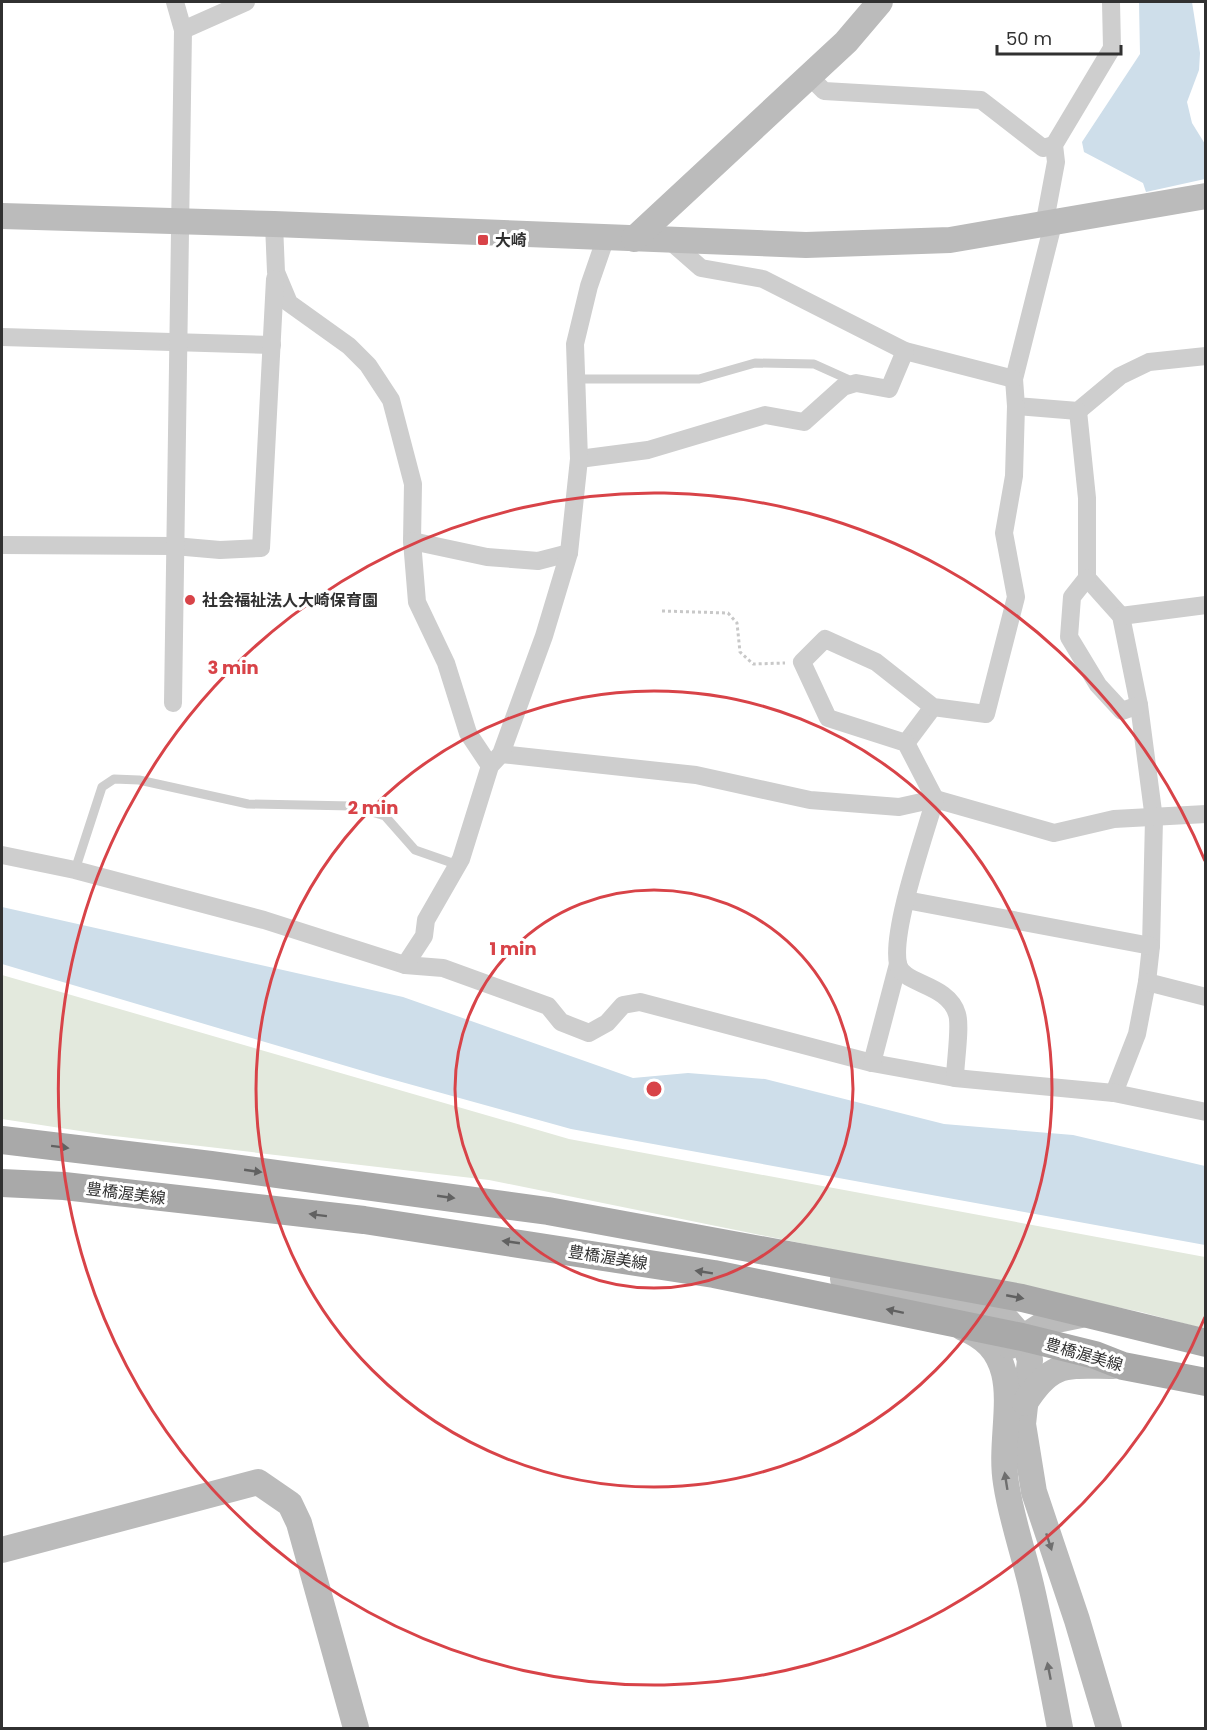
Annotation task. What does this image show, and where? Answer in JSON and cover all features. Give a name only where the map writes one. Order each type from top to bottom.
[{"type":"main road","name":"豊橋渥美線","points":[[2,1140],[211,1165],[523,1208],[1010,1296],[1081,1315],[1206,1343]]},
{"type":"main road","name":"豊橋渥美線","points":[[2,1183],[64,1186],[375,1222],[714,1274],[1022,1337],[1095,1355],[1123,1366],[1206,1382]]},
{"type":"street","points":[[173,703],[174,546],[182,222],[183,30],[175,2]]},
{"type":"street","points":[[183,30],[246,2]]},
{"type":"street","points":[[634,238],[846,42],[875,2]]},
{"type":"street","points":[[872,1063],[898,964],[906,900],[935,799],[906,743],[828,718],[802,663],[825,639],[876,662],[933,707],[986,714],[1016,597],[1004,533],[1014,476],[1016,406],[1014,379],[1049,225],[1056,162],[1054,146],[1112,48],[1111,2]]},
{"type":"street","points":[[809,76],[824,92],[981,100],[1043,148],[1054,146]]},
{"type":"street","points":[[2,216],[274,224],[806,245],[950,240],[1049,225],[1206,196]]},
{"type":"street","points":[[2,545],[174,546],[220,550],[261,548],[276,272],[274,224]]},
{"type":"street","points":[[405,965],[424,936],[426,920],[458,865],[544,636],[569,553],[579,459],[575,344],[589,286],[606,237]]},
{"type":"street","points":[[669,240],[701,268],[763,279],[905,351],[1014,379]]},
{"type":"street","points":[[276,272],[290,303],[349,346],[368,364],[391,400],[413,484],[412,541],[417,602],[446,663],[468,733],[496,760],[696,775],[810,800],[899,807],[935,799],[1054,832],[1114,819],[1154,819],[1206,814]]},
{"type":"street","points":[[2,337],[272,345]]},
{"type":"street","points":[[579,459],[648,450],[765,415],[804,422],[843,387],[856,383],[889,389],[905,351]]},
{"type":"street","points":[[1016,406],[1078,411],[1120,376],[1149,362],[1206,356]]},
{"type":"street","points":[[1078,411],[1087,498],[1087,578],[1072,597],[1069,637],[1098,685],[1122,711],[1139,705]]},
{"type":"street","points":[[412,541],[487,557],[538,561],[569,553]]},
{"type":"street","points":[[1087,578],[1121,616],[1139,705],[1154,819],[1151,946],[1147,982],[1137,1034],[1114,1093]]},
{"type":"street","points":[[1121,616],[1206,605]]},
{"type":"street","points":[[906,743],[933,707]]},
{"type":"street","points":[[2,855],[75,870],[264,920],[405,965],[443,968],[548,1006],[561,1022],[589,1033],[607,1023],[623,1005],[640,1002],[872,1063],[955,1078],[1114,1093],[1206,1112]]},
{"type":"street","points":[[906,900],[1151,946]]},
{"type":"street","points":[[898,964],[905,976],[927,984],[946,996],[958,1015],[955,1078]]},
{"type":"street","points":[[1147,982],[1206,997]]},
{"type":"street","points":[[523,1208],[585,1226],[976,1306],[1007,1320],[1022,1337],[1030,1360],[1023,1424],[1034,1492],[1077,1620],[1109,1728]]},
{"type":"street","points":[[998,1356],[1022,1337],[1060,1317],[1081,1315]]},
{"type":"street","points":[[952,1323],[981,1335],[998,1356],[1004,1375],[1002,1457],[1006,1485],[1031,1585],[1060,1728]]},
{"type":"street","points":[[1025,1403],[1041,1381],[1064,1366],[1123,1366]]},
{"type":"street","points":[[2,1550],[258,1482],[290,1504],[299,1523],[356,1728]]},
{"type":"lane","points":[[577,379],[699,379],[755,363],[814,364],[856,383]]},
{"type":"lane","points":[[75,870],[102,786],[114,779],[139,780],[248,804],[352,806],[385,816],[415,850],[458,865]]},
{"type":"path","points":[[662,611],[728,613],[737,623],[740,652],[753,664],[802,663]]},
{"type":"shaded area","points":[[2,975],[569,1139],[1205,1257],[1205,1329],[1141,1312],[489,1180],[106,1135],[2,1119]]},
{"type":"water","points":[[1139,2],[1192,2],[1200,53],[1199,70],[1187,102],[1192,123],[1205,144],[1205,179],[1146,192],[1143,183],[1084,152],[1082,142],[1140,54]]},
{"type":"water","points":[[2,907],[403,997],[633,1078],[688,1073],[765,1079],[944,1124],[1073,1135],[1205,1166],[1205,1245],[571,1129],[380,1076],[2,964]]},
{"type":"place","name":"大崎","points":[[483,240]]},
{"type":"place","name":"社会福祉法人大崎保育園","points":[[190,600]]}]
